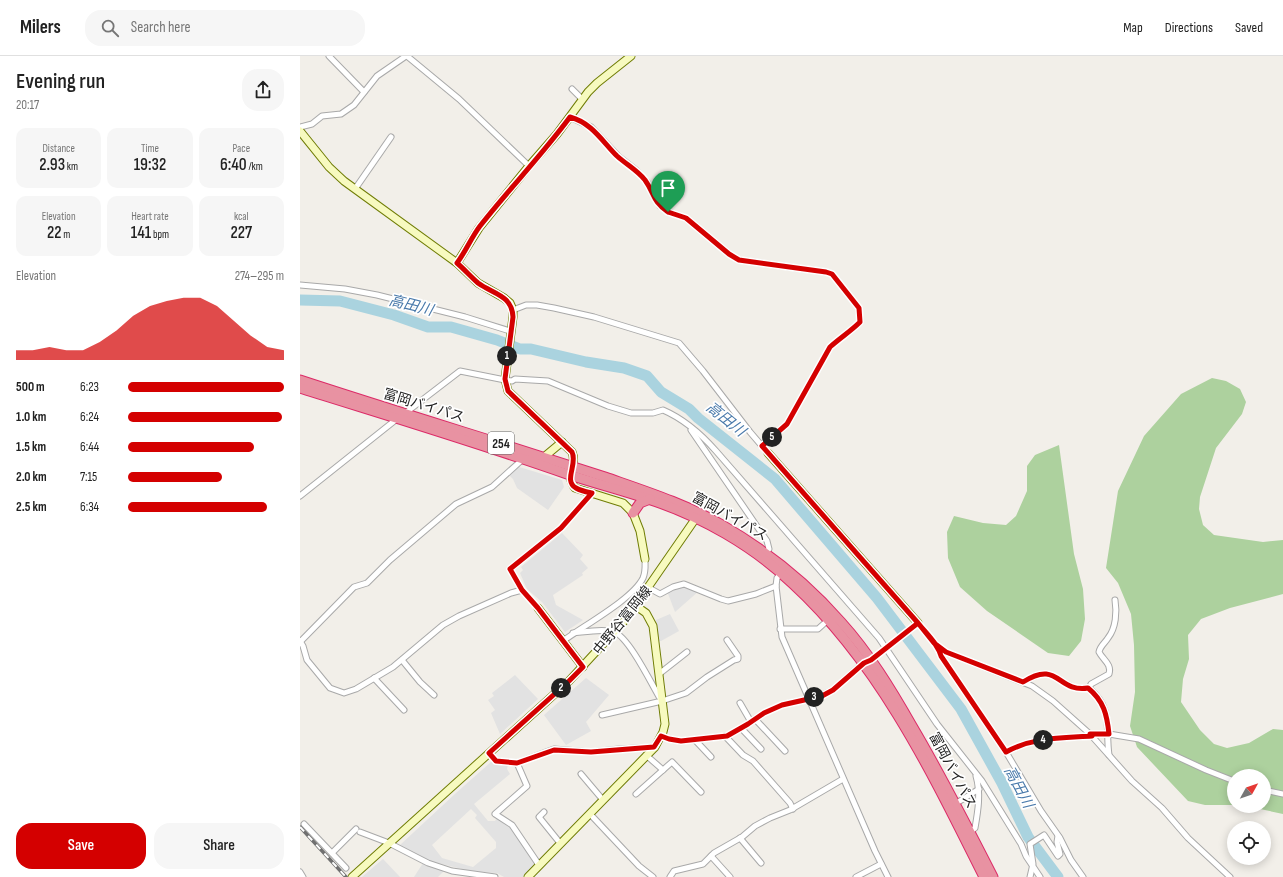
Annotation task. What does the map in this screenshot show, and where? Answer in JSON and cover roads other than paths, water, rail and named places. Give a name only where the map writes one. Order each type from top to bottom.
[{"type":"highway","name":"富岡バイパス","points":[[300,380],[523,458],[652,493],[698,516],[781,572],[803,593],[867,661],[891,689],[920,738],[993,877]]},
{"type":"highway","name":"富岡バイパス","points":[[300,388],[544,457],[572,471],[721,524],[766,553],[797,577],[820,599],[845,627],[867,661],[921,754],[984,877]]},
{"type":"highway","points":[[633,513],[640,503],[650,500]]},
{"type":"main road","points":[[457,263],[479,228],[557,134],[582,99],[597,83],[631,56]]},
{"type":"main road","points":[[300,132],[330,167],[355,189],[457,263],[478,283],[510,303],[513,310],[505,380],[508,391],[570,449],[574,460],[571,483],[575,488],[623,503],[633,513],[640,531],[645,559]]},
{"type":"main road","points":[[544,457],[562,442]]},
{"type":"main road","points":[[768,453],[916,624]]},
{"type":"main road","name":"中野谷富岡線","points":[[352,877],[583,667],[615,632],[636,606],[698,516]]},
{"type":"main road","points":[[528,877],[654,747],[661,736],[665,724],[651,621],[646,613],[636,606]]},
{"type":"main road","points":[[538,608],[583,667]]},
{"type":"street","points":[[329,56],[364,92]]},
{"type":"street","points":[[300,127],[312,124],[322,116],[341,114],[354,105],[377,76],[407,56],[459,99],[529,166]]},
{"type":"street","points":[[572,88],[582,99]]},
{"type":"street","points":[[570,117],[591,127],[618,156],[636,170],[647,182],[660,206],[668,212],[686,218],[729,254],[739,260],[832,274],[859,308],[860,322],[850,332],[839,338],[830,347],[787,424],[762,446]]},
{"type":"street","points":[[355,189],[391,136]]},
{"type":"street","points":[[300,285],[345,289],[377,295],[465,317],[510,333]]},
{"type":"street","points":[[513,310],[526,305],[542,306],[594,317],[679,343],[768,453]]},
{"type":"street","points":[[300,496],[460,371],[505,380],[515,379],[548,381],[631,414],[653,413],[663,410],[673,414],[705,438],[879,638],[937,724],[982,781],[1006,818],[1026,856],[1040,877]]},
{"type":"street","points":[[688,425],[767,541],[769,549],[766,553]]},
{"type":"street","points":[[522,590],[459,616],[443,625],[393,667],[356,689],[344,693],[330,688],[307,660],[300,641],[354,587],[367,582],[390,560],[456,504],[492,487],[523,458]]},
{"type":"street","points":[[538,608],[522,590],[510,569],[561,528],[592,493]]},
{"type":"street","points":[[563,641],[625,599],[634,591],[645,573],[645,559]]},
{"type":"street","points":[[781,572],[777,578],[776,586],[782,637],[843,779],[888,877]]},
{"type":"street","points":[[649,588],[660,594],[673,587],[684,584],[728,601],[756,594],[776,586]]},
{"type":"street","points":[[1088,688],[1091,684],[1109,674],[1111,670],[1110,666],[1099,652],[1100,648],[1110,637],[1117,609],[1115,600]]},
{"type":"street","points":[[780,629],[818,629],[828,620]]},
{"type":"street","points":[[661,736],[681,741],[725,736],[741,728],[764,713],[782,705],[822,696],[833,690],[867,661],[886,649],[916,624],[939,648],[946,652],[1023,682],[1042,692],[1091,735],[1132,781],[1162,808],[1188,838],[1227,876]]},
{"type":"street","points":[[573,633],[615,632],[627,643],[662,701]]},
{"type":"street","points":[[602,715],[662,701],[686,693],[707,677],[738,659],[738,656],[727,640]]},
{"type":"street","points":[[939,648],[941,656],[1006,752],[1083,877]]},
{"type":"street","points":[[659,674],[687,652]]},
{"type":"street","points":[[402,660],[420,682],[434,695]]},
{"type":"street","points":[[1023,682],[1032,676],[1047,674],[1075,689],[1088,688],[1093,692],[1108,717],[1109,755]]},
{"type":"street","points":[[374,678],[404,710]]},
{"type":"street","points":[[740,703],[753,720],[785,751]]},
{"type":"street","points":[[741,728],[761,749]]},
{"type":"street","points":[[1006,752],[1019,745],[1032,741],[1109,734],[1139,739],[1200,767],[1227,777]]},
{"type":"street","points":[[725,736],[743,755],[753,761],[790,803],[793,809]]},
{"type":"street","points":[[695,740],[711,757]]},
{"type":"street","points":[[489,753],[496,761],[517,763],[554,750],[591,752],[654,747]]},
{"type":"street","points":[[646,755],[663,770]]},
{"type":"street","points":[[636,794],[672,762],[701,792]]},
{"type":"street","points":[[517,763],[526,786],[495,814],[512,825],[539,865]]},
{"type":"street","points":[[970,832],[975,828],[978,811],[979,789],[975,773]]},
{"type":"street","points":[[581,774],[603,800]]},
{"type":"street","points":[[670,877],[674,871],[703,864],[714,853],[740,838],[756,826],[770,818],[793,809],[843,779]]},
{"type":"street","points":[[955,804],[979,789]]},
{"type":"street","points":[[1271,791],[1283,794]]},
{"type":"street","points":[[544,812],[539,817],[560,843]]},
{"type":"street","points":[[590,814],[639,866],[653,877]]},
{"type":"street","points":[[304,824],[346,868]]},
{"type":"street","points":[[332,853],[358,831],[389,843],[428,863],[452,871],[495,877]]},
{"type":"street","points":[[1030,877],[1033,866],[1030,844],[1044,835],[1058,856],[1060,854],[1057,842],[1058,836]]},
{"type":"street","points":[[740,838],[762,862]]},
{"type":"street","points":[[711,856],[730,876]]},
{"type":"street","points":[[856,877],[881,864]]},
{"type":"street","points":[[300,872],[303,877]]},
{"type":"waterway","name":"高田川","points":[[300,300],[340,301],[394,315],[428,327],[451,327],[497,340],[520,349],[531,349],[586,362],[624,368],[647,376],[661,392],[689,409],[698,418],[775,479],[877,598],[961,709],[1002,783],[1028,837],[1058,877]]},
{"type":"railway","points":[[300,827],[346,877]]}]
